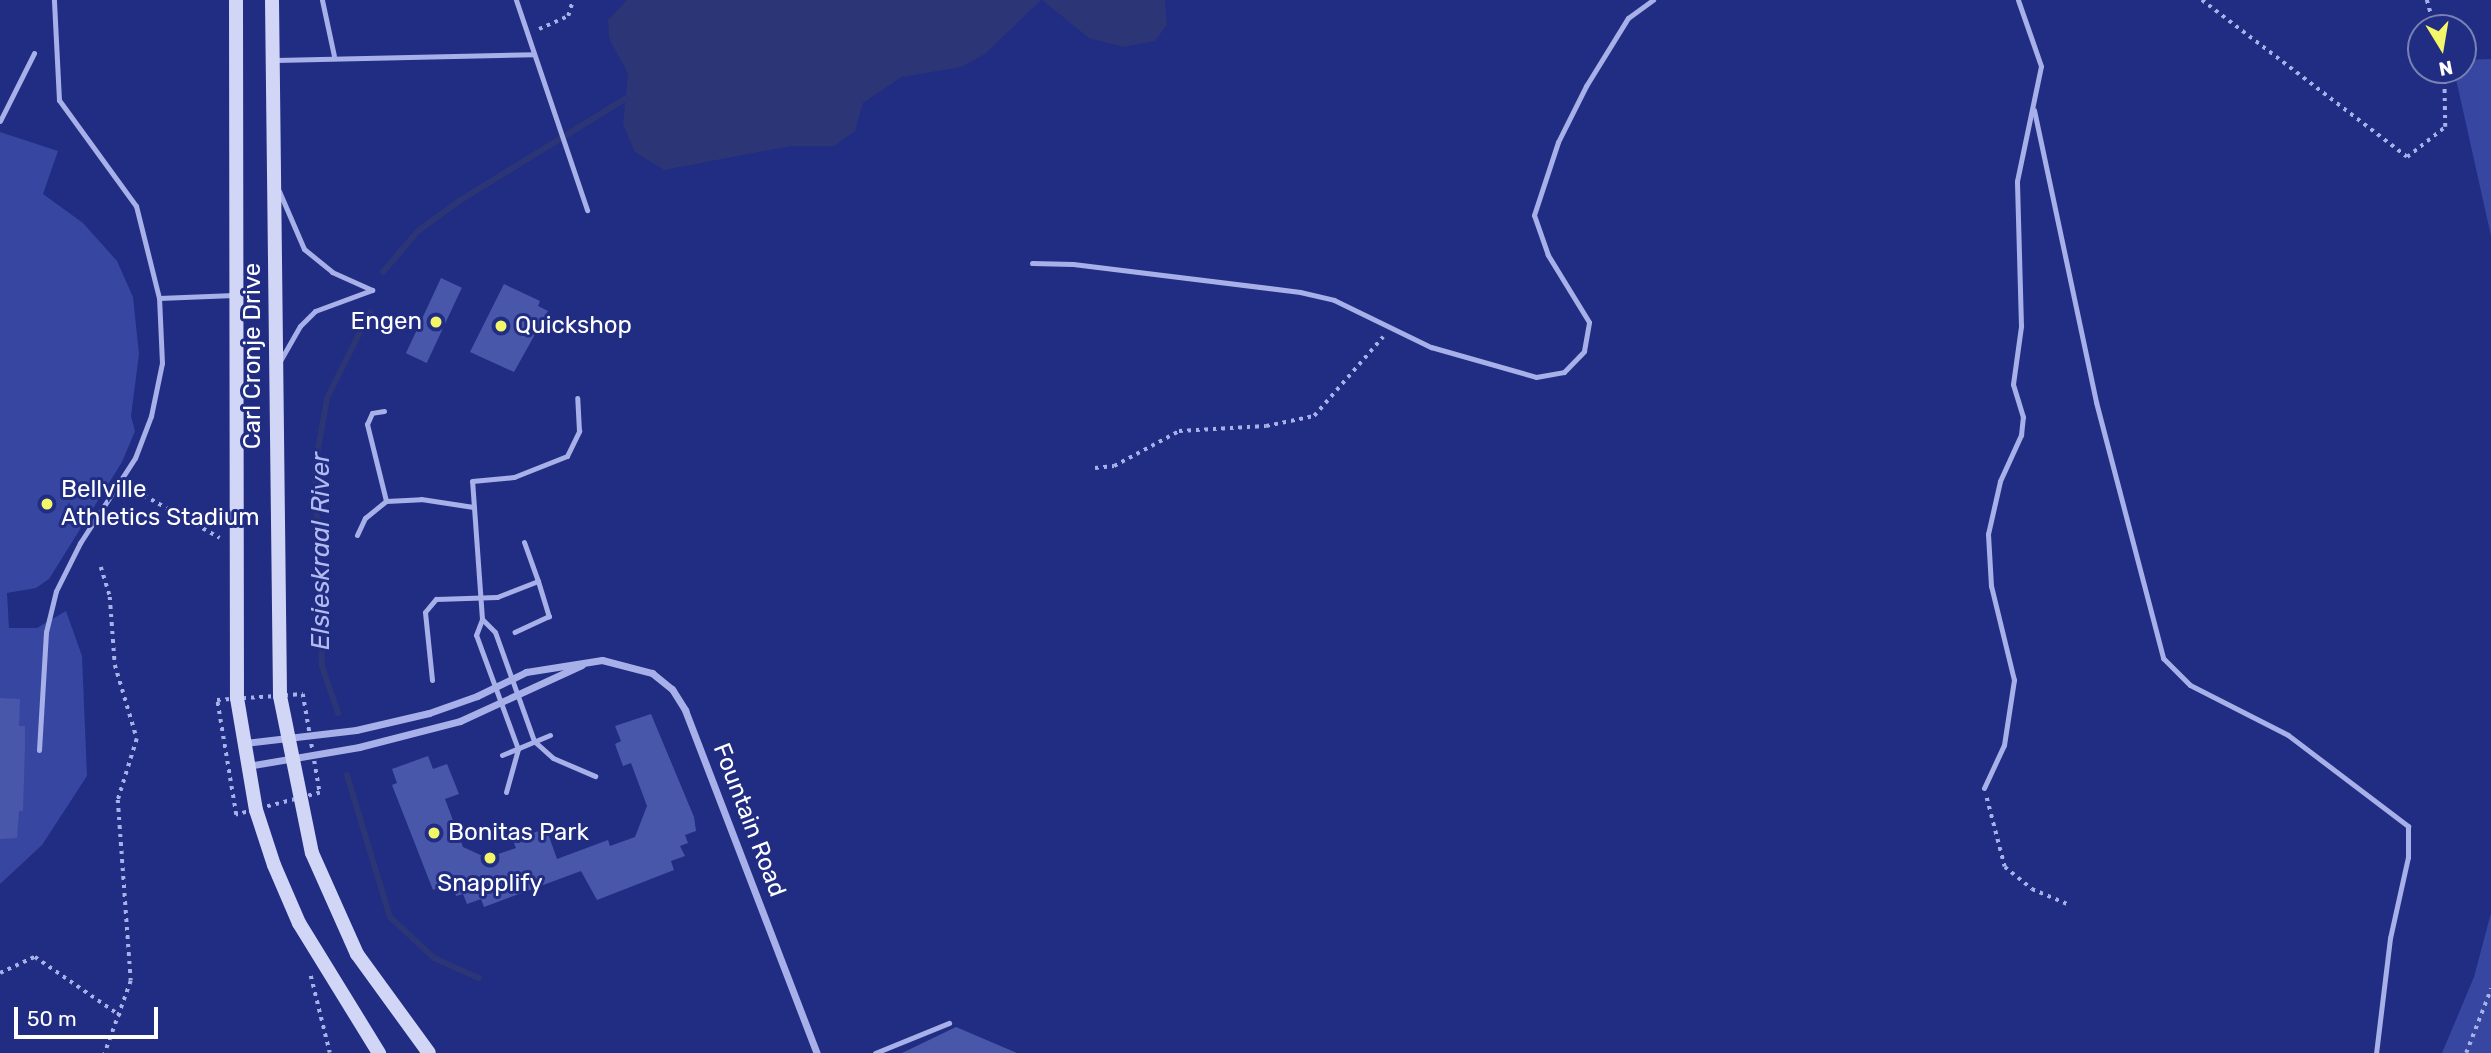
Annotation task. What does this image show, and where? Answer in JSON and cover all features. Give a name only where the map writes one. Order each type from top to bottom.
[{"type":"main road","name":"Carl Cronje Drive","points":[[236,0],[237,698],[247,766],[274,865],[299,923],[379,1053]]},
{"type":"main road","name":"Carl Cronje Drive","points":[[272,0],[278,669],[286,738],[312,853],[357,954],[429,1053]]},
{"type":"street","name":"Fountain Road","points":[[244,743],[356,730],[429,713],[526,672],[589,661],[641,668],[663,679],[679,699],[817,1053]]},
{"type":"street","points":[[247,766],[290,761],[460,721],[589,661]]},
{"type":"lane","points":[[39,750],[46,632],[56,592],[80,543],[121,482],[143,439],[162,363],[159,298],[136,206],[59,100],[54,0]]},
{"type":"lane","points":[[322,0],[334,56]]},
{"type":"lane","points":[[516,0],[587,210]]},
{"type":"lane","points":[[1032,263],[1073,264],[1300,292],[1334,300],[1432,348],[1536,377],[1564,372],[1579,359],[1588,342],[1586,313],[1548,255],[1534,215],[1558,142],[1586,86],[1628,18],[1653,0]]},
{"type":"lane","points":[[1984,788],[2004,745],[2014,680],[1991,586],[1988,534],[2000,481],[2021,435],[2023,417],[2013,384],[2021,326],[2017,181],[2034,110],[2040,66],[2018,0]]},
{"type":"lane","points":[[0,121],[34,53]]},
{"type":"lane","points":[[272,60],[334,56],[534,54]]},
{"type":"lane","points":[[2034,110],[2096,402],[2163,658],[2190,685],[2288,736],[2408,826],[2408,857],[2390,938],[2376,1053]]},
{"type":"lane","points":[[274,174],[304,249],[332,272],[372,290],[325,305],[307,317],[276,369]]},
{"type":"lane","points":[[159,298],[237,295]]},
{"type":"lane","points":[[506,792],[518,749],[492,688],[476,635],[482,619],[472,481],[514,477],[567,456],[579,431],[577,398]]},
{"type":"lane","points":[[384,411],[372,412],[367,425],[386,501]]},
{"type":"lane","points":[[357,535],[365,518],[386,501],[421,499],[473,507]]},
{"type":"lane","points":[[514,632],[549,616],[524,541]]},
{"type":"lane","points":[[432,680],[425,612],[429,603],[479,594],[497,597],[538,581]]},
{"type":"lane","points":[[482,619],[495,632],[534,741],[553,758],[594,776]]},
{"type":"lane","points":[[502,755],[550,735]]},
{"type":"lane","points":[[875,1053],[949,1023]]},
{"type":"path","points":[[527,35],[568,16],[573,0]]},
{"type":"path","points":[[2202,0],[2407,157],[2445,127],[2444,84]]},
{"type":"path","points":[[1095,468],[1114,466],[1179,431],[1266,426],[1314,416],[1390,329]]},
{"type":"path","points":[[121,482],[235,546]]},
{"type":"path","points":[[101,567],[110,597],[115,665],[137,739],[118,800],[131,945],[131,981],[121,1016],[105,1053]]},
{"type":"path","points":[[1984,788],[2005,867],[2032,889],[2067,904]]},
{"type":"path","points":[[0,973],[35,957],[121,1016]]},
{"type":"path","points":[[308,962],[330,1053]]},
{"type":"path","points":[[2466,1053],[2491,989]]},
{"type":"shaded area","points":[[2491,59],[2491,236],[2457,84],[2477,84],[2477,60]]},
{"type":"shaded area","name":"Bellville Athletics Stadium","points":[[0,132],[58,151],[43,194],[83,223],[117,261],[133,297],[139,354],[131,416],[135,431],[122,462],[49,579],[36,588],[7,593],[9,628],[37,628],[66,611],[82,656],[87,776],[42,845],[0,884]]},
{"type":"shaded area","points":[[2491,913],[2491,1053],[2442,1053],[2474,977]]},
{"type":"water","points":[[627,0],[1041,0],[985,54],[961,67],[902,77],[863,103],[855,131],[834,146],[791,146],[664,170],[635,152],[623,124],[628,74],[609,38],[608,20]]},
{"type":"water","points":[[1042,0],[1165,0],[1167,25],[1155,41],[1123,47],[1089,38]]},
{"type":"building","points":[[441,278],[462,288],[427,363],[406,353]]},
{"type":"building","points":[[504,284],[540,301],[538,306],[548,311],[514,372],[470,352]]},
{"type":"building","points":[[0,698],[20,699],[19,726],[25,726],[23,811],[19,811],[17,838],[0,839]]},
{"type":"building","points":[[651,714],[694,817],[696,831],[685,835],[688,843],[680,846],[685,856],[671,861],[674,870],[597,900],[581,871],[484,907],[481,899],[467,904],[463,894],[456,896],[454,889],[442,893],[439,887],[433,890],[392,785],[397,783],[392,769],[428,756],[433,769],[447,764],[459,794],[445,799],[463,847],[487,858],[516,848],[513,841],[546,828],[557,859],[608,840],[610,846],[635,837],[647,806],[631,763],[623,766],[615,744],[621,741],[615,726]]},
{"type":"building","points":[[956,1027],[1017,1053],[902,1053]]},
{"type":"waterway","name":"Elsieskraal River","points":[[383,272],[418,231],[459,201],[625,99]]},
{"type":"waterway","name":"Elsieskraal River","points":[[338,713],[322,666],[315,467],[327,398],[370,312]]},
{"type":"waterway","name":"Elsieskraal River","points":[[347,775],[390,917],[434,958],[479,978]]},
{"type":"place","name":"Engen","points":[[436,322]]},
{"type":"place","name":"Quickshop","points":[[501,326]]},
{"type":"place","name":"Bellville Athletics Stadium","points":[[47,504]]},
{"type":"place","name":"Bonitas Park","points":[[434,833]]},
{"type":"place","name":"Snapplify","points":[[490,858]]}]
